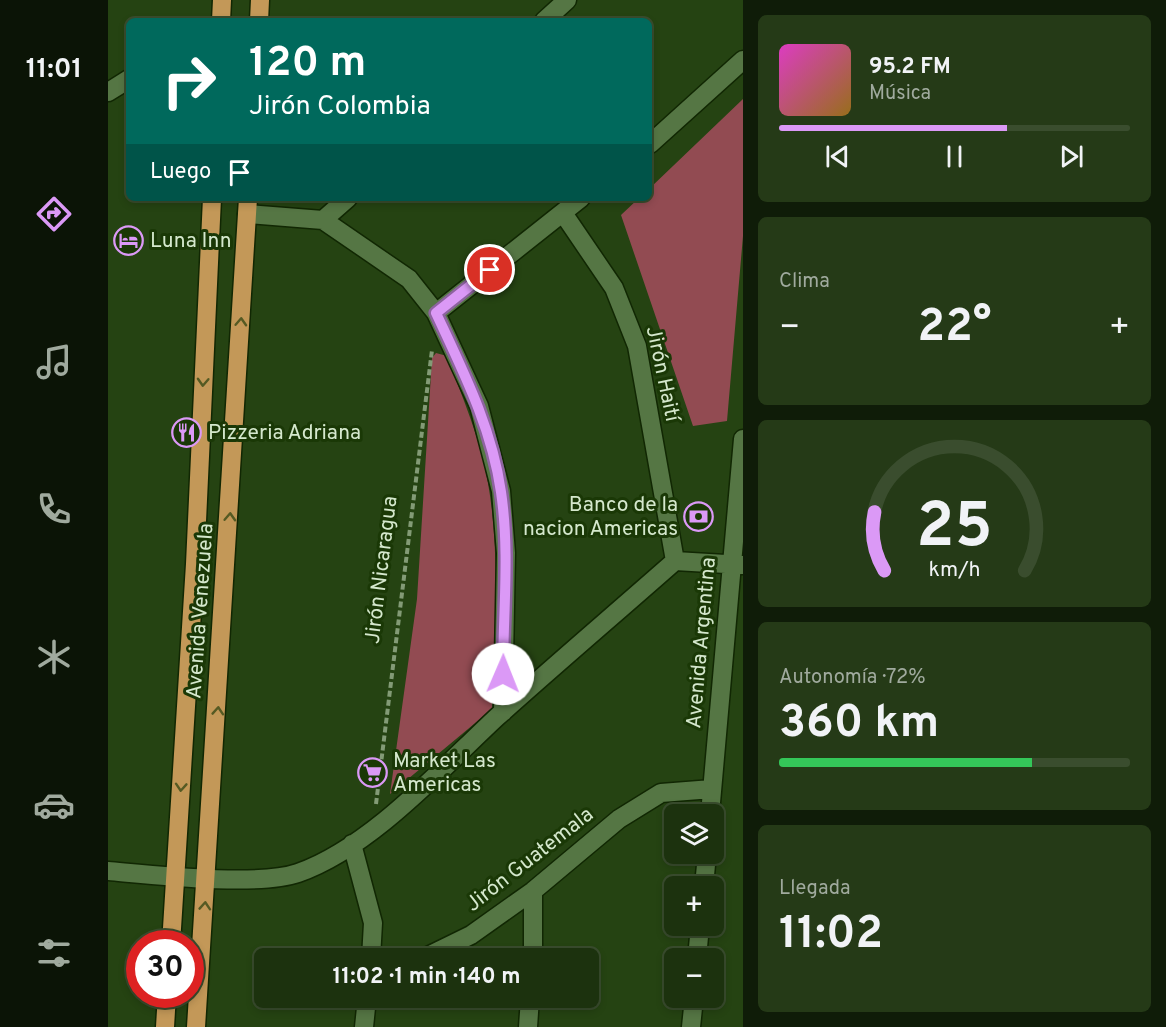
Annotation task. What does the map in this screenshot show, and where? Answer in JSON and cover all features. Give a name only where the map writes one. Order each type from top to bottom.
[{"type":"highway","points":[[221,18],[222,0]]},
{"type":"highway","points":[[259,18],[260,0]]},
{"type":"highway","name":"Avenida Venezuela","points":[[172,930],[195,564],[212,201]]},
{"type":"highway","name":"Avenida Venezuela","points":[[196,1027],[248,206]]},
{"type":"highway","points":[[165,1027],[166,1008]]},
{"type":"street","points":[[547,18],[567,0]]},
{"type":"street","points":[[652,142],[743,60]]},
{"type":"street","points":[[108,92],[126,82]]},
{"type":"street","points":[[323,220],[345,201]]},
{"type":"street","points":[[436,313],[577,201]]},
{"type":"street","points":[[248,206],[323,220],[409,279],[436,313],[479,406],[501,491],[506,553],[502,712]]},
{"type":"street","name":"Jirón Haití","points":[[563,213],[614,288],[637,346],[675,561]]},
{"type":"street","name":"Avenida Argentina","points":[[711,804],[737,564],[743,439]]},
{"type":"street","points":[[108,871],[264,878],[297,874],[329,860],[373,832],[502,712],[675,561],[737,564]]},
{"type":"street","name":"Jirón Guatemala","points":[[444,948],[471,935],[533,891],[618,819],[662,793],[712,789]]},
{"type":"street","points":[[352,844],[373,922],[373,948]]},
{"type":"street","points":[[533,891],[533,948]]},
{"type":"street","points":[[364,1027],[366,1008]]},
{"type":"street","points":[[528,1027],[529,1008]]},
{"type":"street","points":[[691,1027],[693,1008]]},
{"type":"path","name":"Jirón Nicaragua","points":[[373,832],[432,348]]},
{"type":"shaded area","points":[[743,99],[743,236],[727,421],[693,426],[621,215],[636,201],[652,201],[652,186]]},
{"type":"shaded area","points":[[436,353],[447,356],[476,435],[488,483],[496,567],[492,709],[390,794],[417,599],[432,358]]},
{"type":"place","name":"Luna Inn","points":[[129,241]]},
{"type":"place","name":"Pizzeria Adriana","points":[[187,433]]},
{"type":"place","name":"Banco de la nacion Americas","points":[[699,517]]},
{"type":"place","name":"Market Las Americas","points":[[372,773]]},
{"type":"route","points":[[490,270],[436,313],[479,406],[501,491],[506,553],[503,674]]}]
